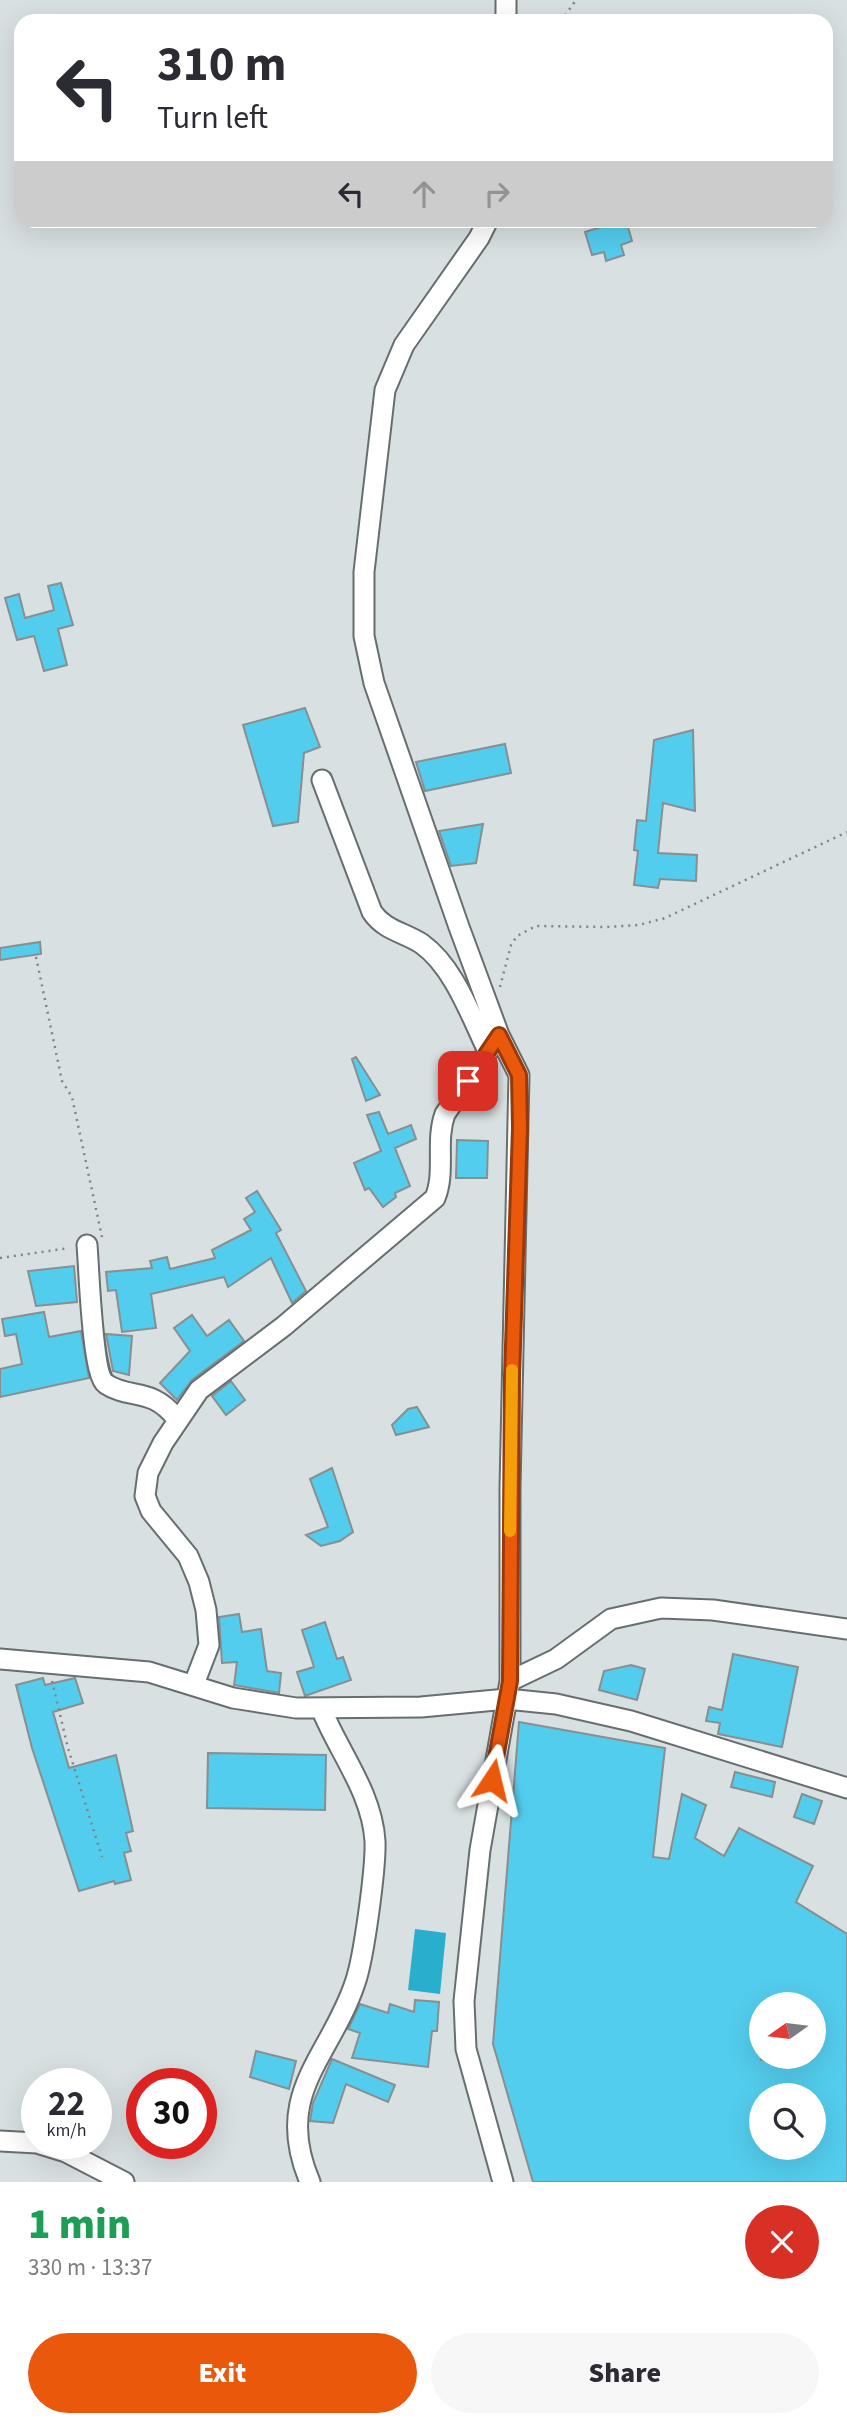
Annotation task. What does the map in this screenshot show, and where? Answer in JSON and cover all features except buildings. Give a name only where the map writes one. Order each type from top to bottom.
[{"type":"street","points":[[194,1684],[209,1645],[206,1610],[199,1582],[180,1545],[151,1511],[144,1490],[148,1473],[177,1419],[209,1381],[284,1326],[431,1202],[440,1184],[441,1126],[494,1043],[491,1013],[374,682],[363,618],[364,572],[385,390],[404,345],[483,228]]},
{"type":"street","points":[[321,780],[372,912],[388,929],[423,945],[447,973],[494,1043],[515,1062],[520,1085],[511,1460],[509,1690],[480,1850],[463,2028],[503,2182]]},
{"type":"street","points":[[87,1245],[97,1356],[102,1380],[108,1385],[146,1395],[170,1410],[177,1419]]},
{"type":"street","points":[[0,1659],[149,1672],[263,1704],[321,1708],[421,1707],[509,1690],[611,1619],[661,1608],[713,1609],[847,1629]]},
{"type":"street","points":[[509,1690],[631,1721],[847,1788]]},
{"type":"street","points":[[310,2182],[298,2122],[302,2089],[356,1980],[375,1843],[356,1779],[321,1708]]},
{"type":"street","points":[[0,2141],[21,2143]]},
{"type":"street","points":[[80,2159],[124,2182]]},
{"type":"path","points":[[491,1013],[511,945],[524,931],[536,926],[617,926],[665,918],[847,832]]},
{"type":"path","points":[[0,1258],[87,1245],[103,1236],[72,1097],[62,1081],[36,957]]},
{"type":"path","points":[[47,1661],[68,1748],[103,1857]]},
{"type":"water","points":[[415,1929],[446,1933],[440,1994],[408,1990]]},
{"type":"slow traffic","points":[[510,1531],[512,1370]]},
{"type":"route","points":[[468,1081],[499,1035],[515,1062],[519,1075],[520,1128],[515,1210],[510,1681],[492,1780]]}]
